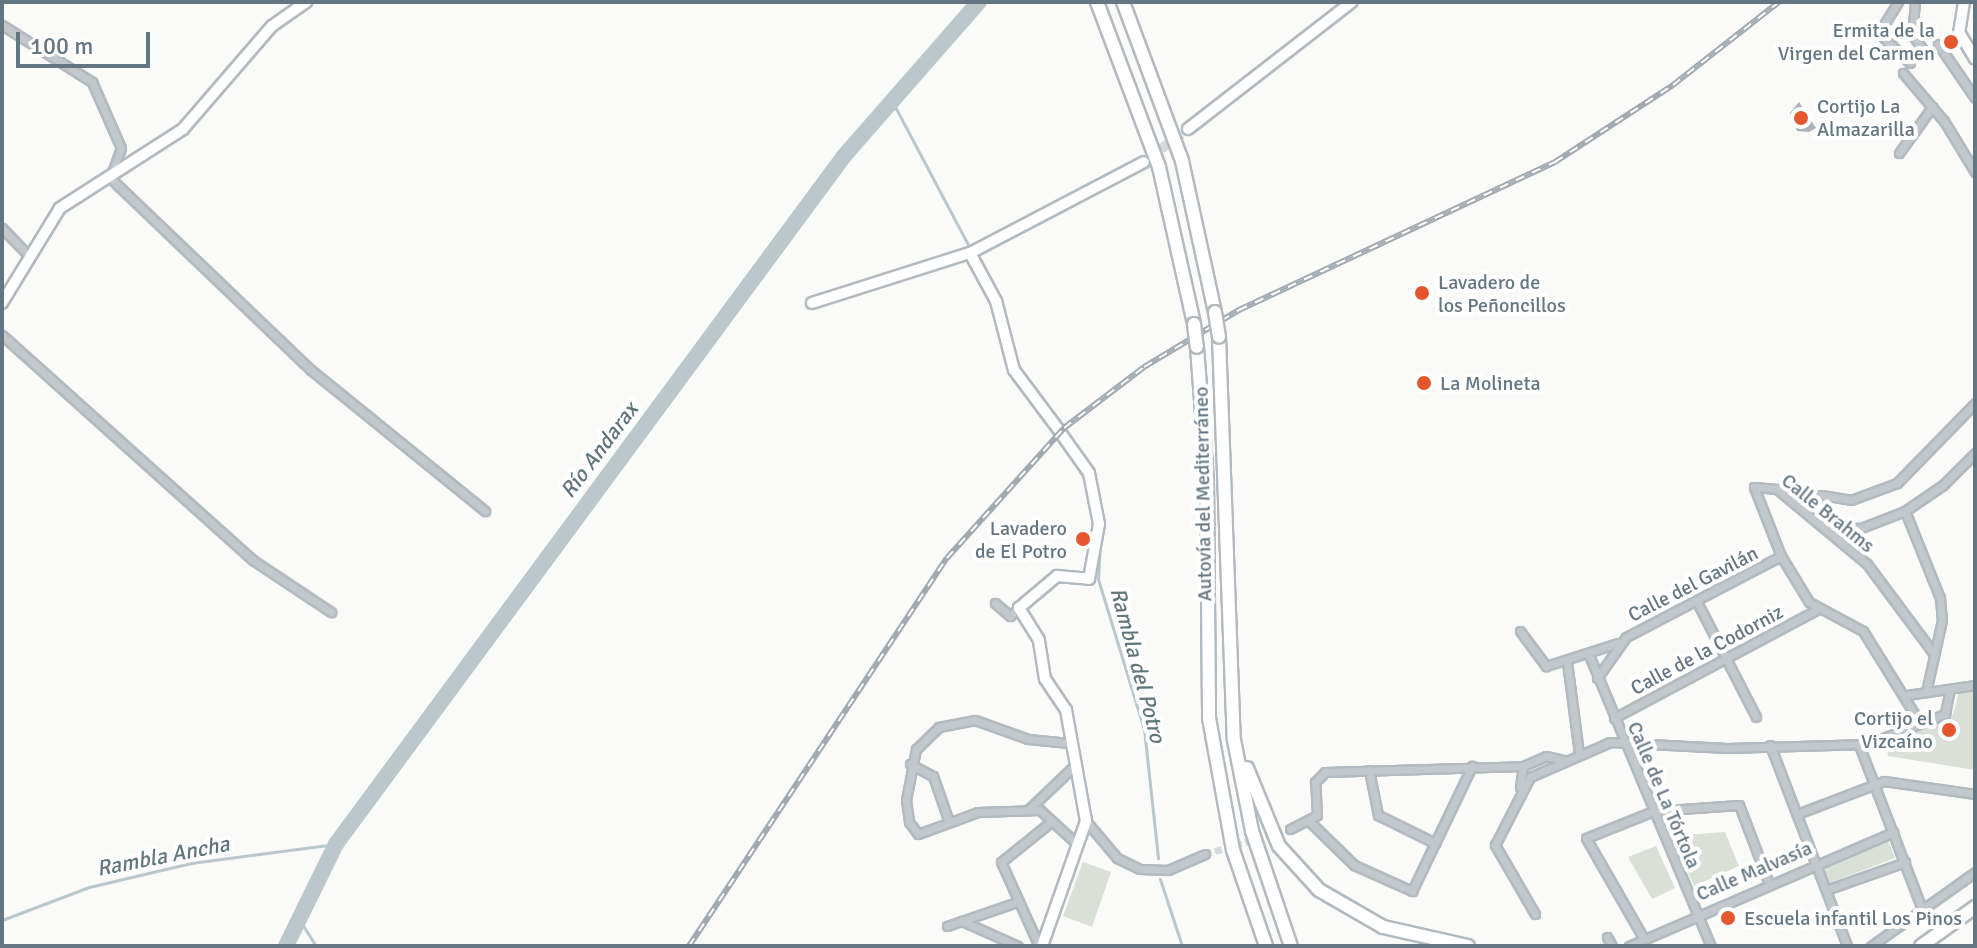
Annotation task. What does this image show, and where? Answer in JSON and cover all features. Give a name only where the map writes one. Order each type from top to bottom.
[{"type":"highway","name":"Autovía del Mediterráneo","points":[[1097,2],[1159,167],[1194,324],[1207,481],[1209,718],[1233,850],[1264,946]]},
{"type":"highway","name":"Autovía del Mediterráneo","points":[[1124,4],[1182,161],[1215,312],[1219,337],[1234,740],[1252,831],[1291,946]]},
{"type":"highway","points":[[1234,740],[1279,846],[1319,890],[1383,927],[1468,946]]},
{"type":"highway","points":[[1921,946],[1975,907]]},
{"type":"street","points":[[2,303],[28,255],[60,208],[183,129],[272,26],[306,2]]},
{"type":"street","points":[[1188,129],[1352,2]]},
{"type":"street","points":[[1898,2],[1879,33],[1910,63]]},
{"type":"street","points":[[1915,2],[1912,34],[1924,51]]},
{"type":"street","points":[[1964,2],[1959,32],[1975,59]]},
{"type":"street","points":[[2,25],[92,82],[121,148],[110,178]]},
{"type":"street","points":[[1938,44],[1975,98]]},
{"type":"street","points":[[1903,73],[1932,107],[1975,172]]},
{"type":"street","points":[[1899,153],[1932,107]]},
{"type":"street","points":[[812,303],[970,253],[1144,162]]},
{"type":"street","points":[[110,178],[311,370],[485,511]]},
{"type":"street","points":[[2,228],[28,255]]},
{"type":"street","points":[[970,253],[996,301],[1014,370],[1089,473],[1099,524],[1095,569],[1082,582],[1057,576],[1010,616],[995,603]]},
{"type":"street","points":[[2,335],[253,560],[331,612]]},
{"type":"street","points":[[1821,495],[1851,500],[1897,483],[1975,403]]},
{"type":"street","points":[[1820,525],[1861,528],[1905,511],[1975,453]]},
{"type":"street","name":"Calle Brahms","points":[[1781,556],[1754,487],[1777,489],[1867,564],[1934,654]]},
{"type":"street","points":[[1905,511],[1940,598],[1926,692]]},
{"type":"street","points":[[1781,556],[1816,610],[1863,631],[1907,695],[1920,723]]},
{"type":"street","name":"Calle del Gavilán","points":[[1567,662],[1620,642],[1781,556]]},
{"type":"street","points":[[1697,602],[1756,717]]},
{"type":"street","points":[[1019,608],[1039,640],[1045,679],[1066,710],[1072,768],[1086,821],[1117,858],[1140,869],[1168,870],[1205,854]]},
{"type":"street","name":"Calle de la Codorniz","points":[[1614,718],[1816,610]]},
{"type":"street","points":[[1520,631],[1540,664],[1567,662],[1579,753]]},
{"type":"street","name":"Calle del Gavilán","points":[[1597,678],[1620,642]]},
{"type":"street","name":"Calle de La Tórtola","points":[[1589,655],[1711,946]]},
{"type":"street","points":[[1907,695],[1975,685]]},
{"type":"street","points":[[1520,787],[1563,760],[1624,741],[1859,745],[1920,723],[1950,708],[1950,689]]},
{"type":"street","points":[[1069,743],[1028,739],[975,720],[930,732],[910,764],[905,780],[912,830],[918,834],[990,810],[1040,810],[1076,843]]},
{"type":"street","points":[[1770,745],[1847,946]]},
{"type":"street","points":[[1859,745],[1922,909]]},
{"type":"street","points":[[1290,829],[1310,822],[1317,815],[1315,782],[1320,775],[1369,770],[1523,766],[1546,756],[1563,760]]},
{"type":"street","points":[[910,764],[933,776],[949,822]]},
{"type":"street","points":[[1310,822],[1354,865],[1412,891],[1472,766]]},
{"type":"street","points":[[1523,766],[1520,787],[1495,845],[1535,914]]},
{"type":"street","points":[[1028,810],[1072,768]]},
{"type":"street","points":[[1369,770],[1378,815],[1435,843]]},
{"type":"street","points":[[1797,814],[1875,785],[1975,794]]},
{"type":"street","points":[[1644,939],[1586,838],[1653,811],[1739,805],[1768,881]]},
{"type":"street","points":[[1040,946],[1001,862],[1052,821]]},
{"type":"street","points":[[1040,946],[1086,821]]},
{"type":"street","name":"Calle Malvasía","points":[[1629,946],[1768,881],[1894,832]]},
{"type":"street","points":[[1826,890],[1905,862]]},
{"type":"street","points":[[1871,946],[1975,872]]},
{"type":"street","points":[[947,926],[1017,902]]},
{"type":"street","points":[[962,921],[1018,946]]},
{"type":"street","points":[[1607,937],[1612,946]]},
{"type":"shaded area","points":[[1975,692],[1975,770],[1888,756],[1886,742],[1952,717],[1959,693]]},
{"type":"shaded area","points":[[1725,832],[1739,866],[1694,886],[1672,836]]},
{"type":"shaded area","points":[[1888,840],[1895,858],[1827,884],[1820,866]]},
{"type":"shaded area","points":[[1656,846],[1675,888],[1652,899],[1628,857]]},
{"type":"shaded area","points":[[1083,862],[1111,872],[1092,927],[1063,916]]},
{"type":"building","name":"Cortijo La Almazarilla","points":[[1799,102],[1816,128],[1809,132],[1797,131],[1790,113]]},
{"type":"waterway","name":"Río Andarax","points":[[286,946],[336,844],[844,156],[979,2]]},
{"type":"waterway","name":"Rambla del Potro","points":[[892,101],[971,250]]},
{"type":"waterway","name":"Rambla del Potro","points":[[1100,542],[1098,579],[1144,729],[1158,858]]},
{"type":"waterway","name":"Rambla Ancha","points":[[2,920],[89,887],[191,863],[336,844]]},
{"type":"waterway","name":"Rambla del Potro","points":[[1160,879],[1182,946]]},
{"type":"waterway","points":[[299,919],[316,946]]},
{"type":"tunnel","points":[[1149,158],[1188,129]]},
{"type":"tunnel","points":[[1205,854],[1290,829]]},
{"type":"railway","points":[[689,946],[947,558],[1064,428],[1144,367],[1239,310],[1555,162],[1673,85],[1779,2]]},
{"type":"place","name":"Ermita de la Virgen del Carmen","points":[[1951,42]]},
{"type":"place","name":"Cortijo La Almazarilla","points":[[1801,118]]},
{"type":"place","name":"Lavadero de los Peñoncillos","points":[[1422,293]]},
{"type":"place","name":"La Molineta","points":[[1424,383]]},
{"type":"place","name":"Lavadero de El Potro","points":[[1083,539]]},
{"type":"place","name":"Cortijo el Vizcaíno","points":[[1949,730]]},
{"type":"place","name":"Escuela infantil Los Pinos","points":[[1728,918]]}]
